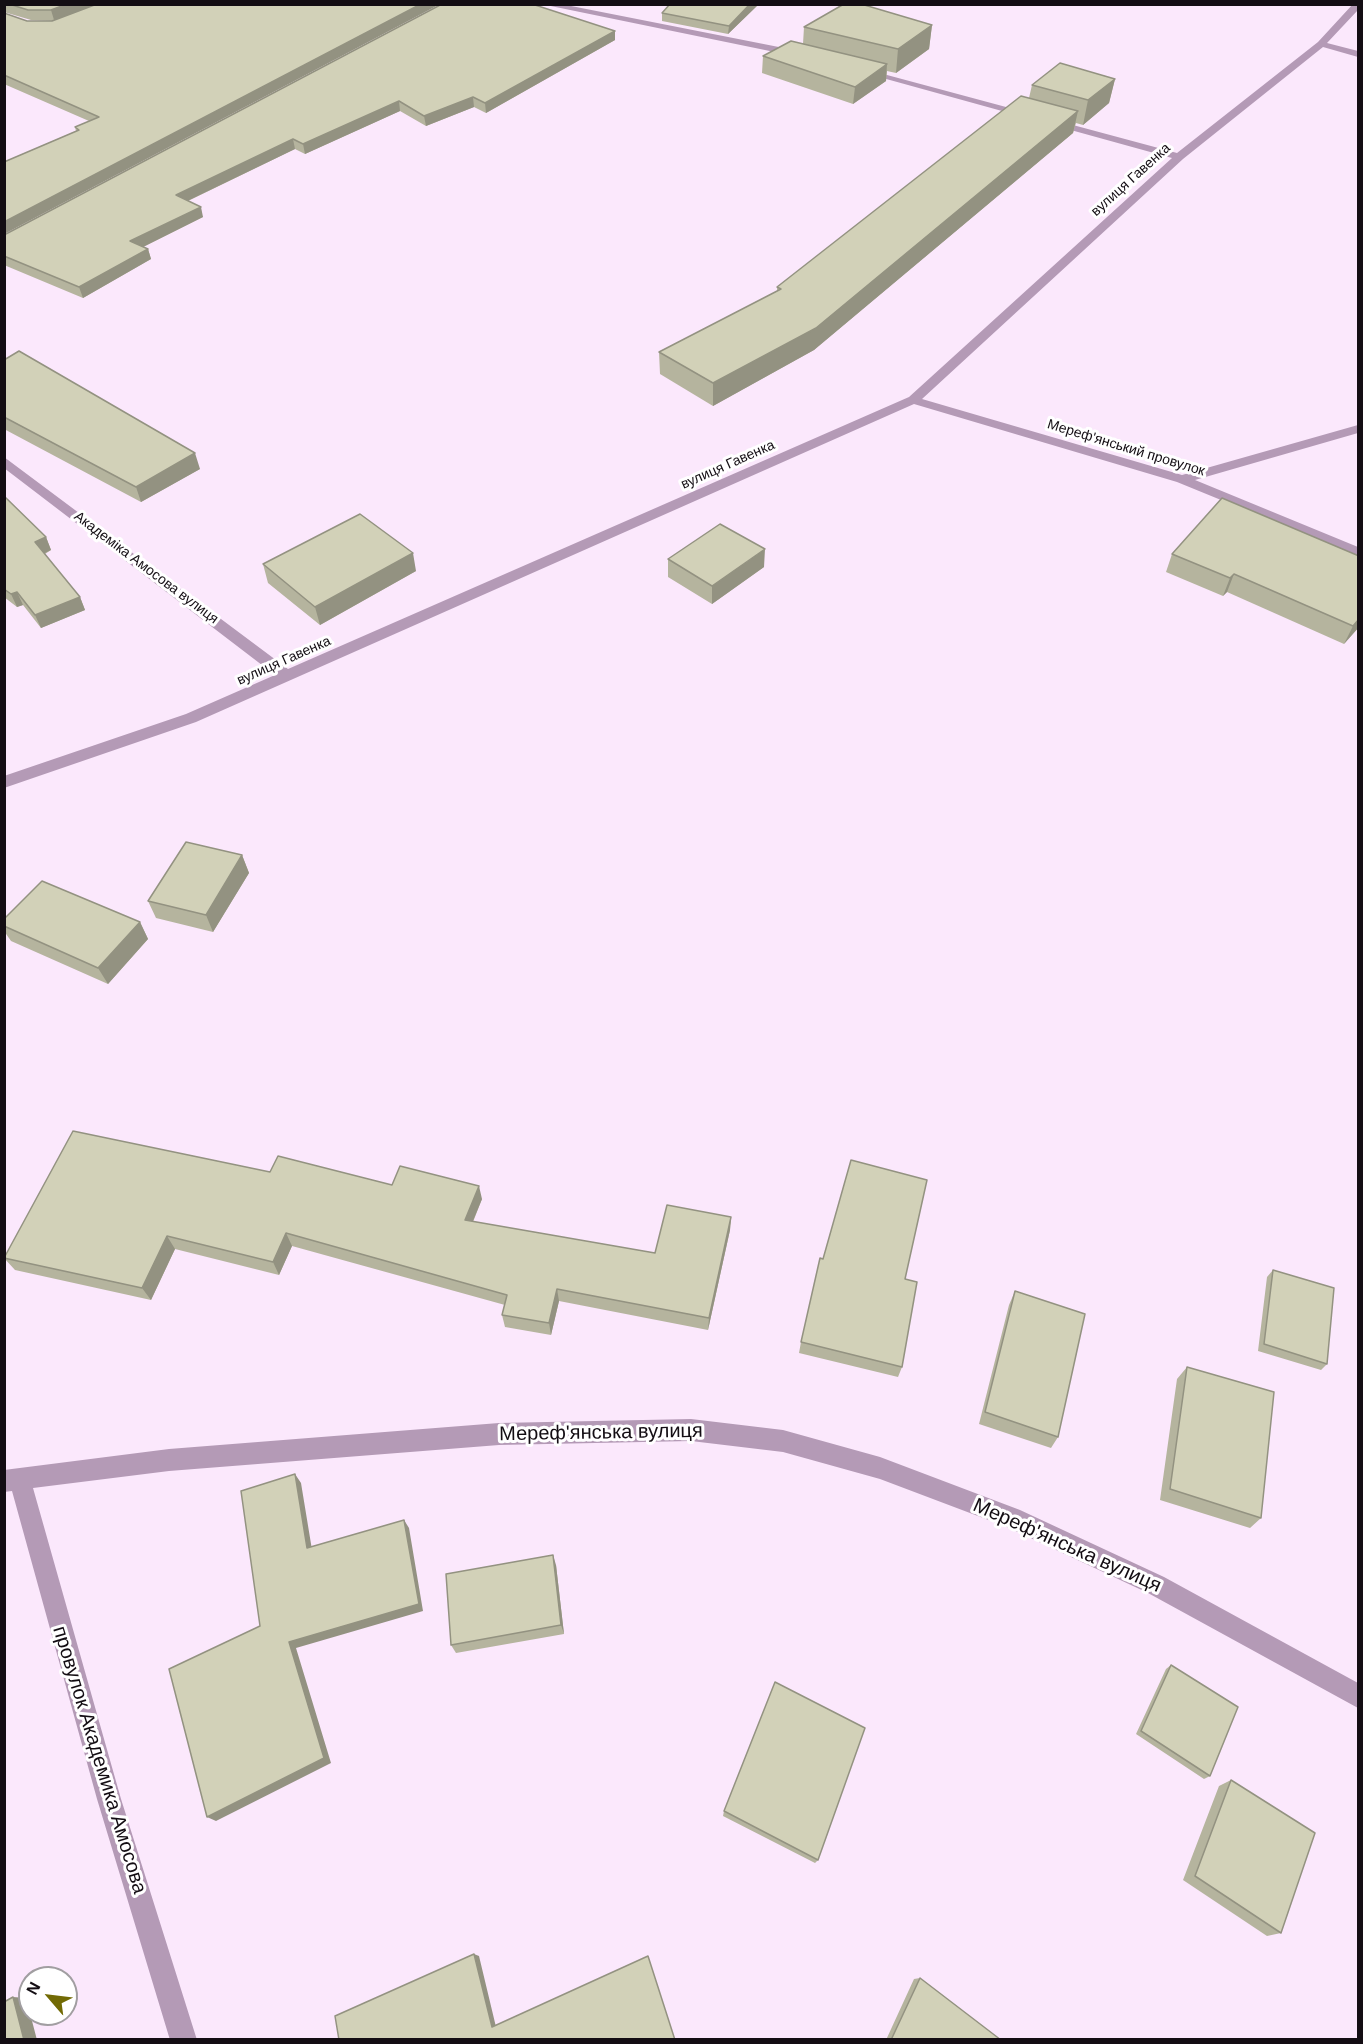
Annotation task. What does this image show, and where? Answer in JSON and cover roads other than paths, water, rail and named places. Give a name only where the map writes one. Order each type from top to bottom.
[{"type":"street","points":[[545,4],[814,58]]},
{"type":"street","name":"вулиця Гавенка","points":[[4,782],[191,718],[912,400],[1179,157],[1322,44],[1359,5]]},
{"type":"street","points":[[1322,44],[1359,54]]},
{"type":"street","points":[[858,68],[1179,157]]},
{"type":"street","name":"Мереф'янський провулок","points":[[912,400],[1182,479],[1359,552]]},
{"type":"street","points":[[1182,479],[1359,429]]},
{"type":"street","name":"Академіка Амосова вулиця","points":[[4,461],[287,676]]},
{"type":"street","name":"Мереф'янська вулиця","points":[[12,1480],[169,1460],[499,1434],[691,1430],[783,1441],[880,1468],[1012,1518],[1156,1585],[1359,1696]]},
{"type":"street","name":"провулок Академика Амосова","points":[[12,1480],[184,2040]]}]
